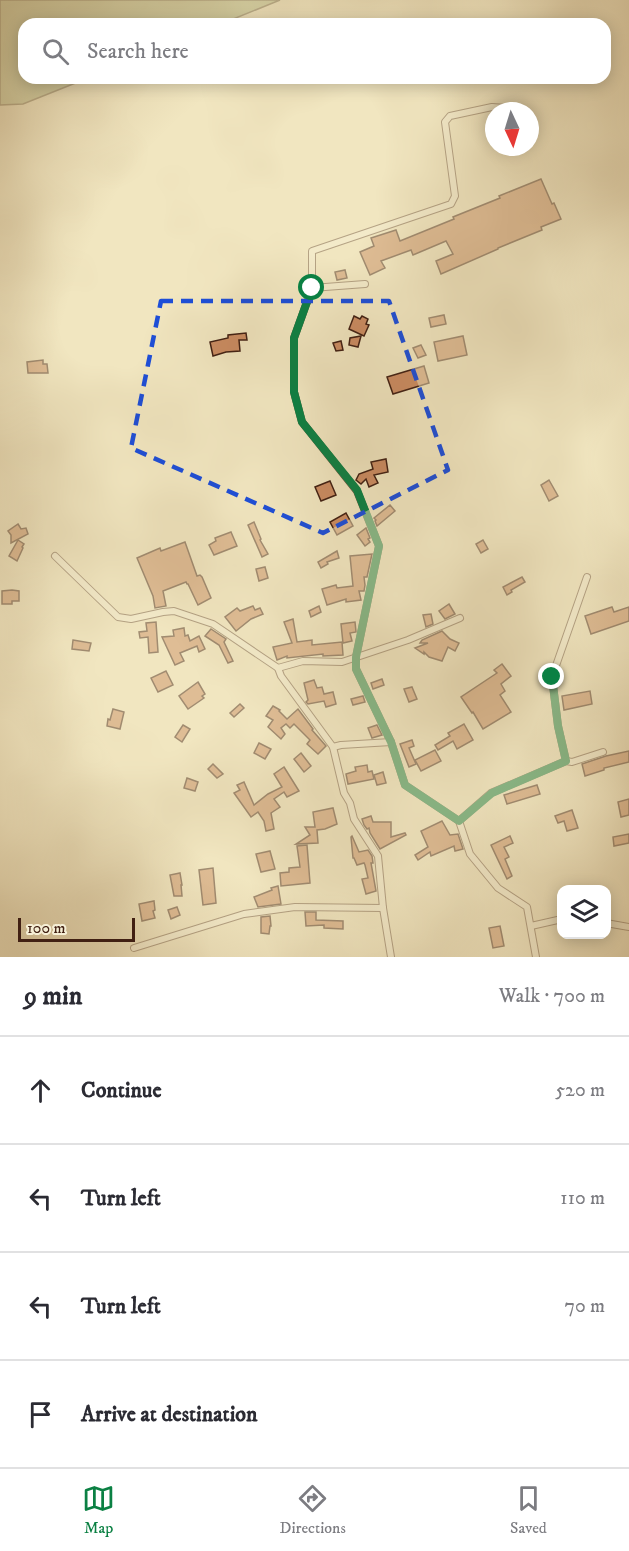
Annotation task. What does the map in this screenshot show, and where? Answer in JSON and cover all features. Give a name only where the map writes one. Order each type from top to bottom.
[{"type":"street","points":[[485,108],[450,116],[445,122],[455,195],[451,204],[312,251],[312,288],[294,338],[294,392],[302,422],[357,490],[379,546],[356,657],[356,669],[391,742],[405,785],[459,821],[470,854],[498,888],[527,907],[536,957]]},
{"type":"street","points":[[312,288],[365,284]]},
{"type":"street","points":[[55,556],[117,617],[131,619],[174,611],[213,624],[278,668],[281,676],[333,747],[344,793],[350,803],[354,819],[378,856],[391,957]]},
{"type":"street","points":[[566,761],[558,726],[552,677],[586,577]]},
{"type":"street","points":[[278,668],[303,661],[342,662],[408,640],[460,618]]},
{"type":"street","points":[[333,747],[391,742]]},
{"type":"street","points":[[459,821],[492,793],[566,761],[572,762],[603,752]]},
{"type":"street","points":[[134,948],[244,914],[295,907],[383,908]]},
{"type":"street","points":[[531,926],[557,920]]},
{"type":"street","points":[[611,924],[629,927]]},
{"type":"highlighted area","points":[[161,301],[389,301],[448,470],[323,533],[131,448]]},
{"type":"green space","points":[[0,0],[280,0],[236,18],[18,18],[18,84],[73,84],[23,104],[0,105]]},
{"type":"building","points":[[541,179],[561,219],[541,227],[542,230],[441,274],[436,261],[453,254],[446,241],[413,255],[411,250],[381,261],[385,268],[370,275],[360,252],[374,246],[371,238],[396,230],[400,241]]},
{"type":"building","points":[[345,270],[347,278],[337,280],[335,272]]},
{"type":"building","points":[[444,315],[446,324],[431,327],[429,318]]},
{"type":"building","points":[[354,316],[368,319],[366,324],[369,325],[364,336],[349,329]]},
{"type":"building","points":[[246,333],[247,340],[239,340],[240,351],[213,356],[210,342],[228,338],[228,335]]},
{"type":"building","points":[[361,336],[358,347],[349,345],[350,338]]},
{"type":"building","points":[[463,336],[467,355],[438,361],[434,342]]},
{"type":"building","points":[[341,341],[343,350],[336,351],[333,343]]},
{"type":"building","points":[[421,345],[426,355],[418,358],[413,348]]},
{"type":"building","points":[[43,360],[43,364],[47,364],[48,373],[28,373],[27,362]]},
{"type":"building","points":[[424,366],[429,383],[393,394],[387,377]]},
{"type":"building","points":[[386,459],[388,472],[374,475],[378,483],[369,487],[366,479],[361,484],[356,480],[359,474],[373,469],[371,462]]},
{"type":"building","points":[[549,480],[558,496],[549,501],[541,485]]},
{"type":"building","points":[[330,481],[336,495],[321,501],[315,487]]},
{"type":"building","points":[[390,505],[395,511],[377,526],[374,518]]},
{"type":"building","points":[[346,513],[353,526],[337,535],[330,522]]},
{"type":"building","points":[[254,522],[268,554],[262,557],[248,525]]},
{"type":"building","points":[[18,524],[21,529],[26,528],[28,534],[11,543],[11,535],[8,531]]},
{"type":"building","points":[[366,528],[370,542],[365,546],[357,535]]},
{"type":"building","points":[[231,532],[237,546],[214,555],[209,545],[216,541],[215,538]]},
{"type":"building","points":[[18,540],[24,544],[17,561],[9,556]]},
{"type":"building","points":[[483,540],[488,549],[481,553],[476,544]]},
{"type":"building","points":[[185,542],[197,576],[202,577],[211,598],[198,605],[186,582],[163,591],[166,606],[155,608],[153,596],[137,558],[160,548],[161,551]]},
{"type":"building","points":[[337,551],[339,558],[327,562],[328,564],[321,568],[318,562]]},
{"type":"building","points":[[372,554],[367,577],[364,577],[364,591],[359,591],[361,600],[346,602],[346,599],[327,605],[322,589],[336,585],[337,588],[353,586],[350,556]]},
{"type":"building","points":[[265,567],[268,578],[259,581],[256,569]]},
{"type":"building","points":[[522,577],[525,582],[507,595],[503,587]]},
{"type":"building","points":[[2,591],[19,591],[19,601],[2,604]]},
{"type":"building","points":[[449,604],[455,614],[445,619],[439,611]]},
{"type":"building","points":[[253,606],[255,610],[260,608],[263,614],[251,619],[236,631],[225,617],[237,608],[240,611]]},
{"type":"building","points":[[319,606],[321,612],[311,617],[309,611]]},
{"type":"building","points":[[612,607],[614,612],[629,607],[629,621],[591,634],[585,616]]},
{"type":"building","points":[[431,614],[433,624],[426,627],[423,615]]},
{"type":"building","points":[[293,619],[297,642],[312,640],[312,645],[342,642],[343,655],[323,656],[323,654],[287,658],[287,656],[277,660],[273,647],[292,643],[284,622]]},
{"type":"building","points":[[156,622],[158,652],[149,653],[148,637],[140,638],[139,632],[147,631],[146,623]]},
{"type":"building","points":[[355,622],[356,632],[350,633],[352,641],[343,643],[341,624]]},
{"type":"building","points":[[184,628],[185,636],[188,635],[190,641],[199,636],[205,649],[199,652],[197,646],[180,653],[184,661],[175,665],[162,637],[174,636],[173,630]]},
{"type":"building","points":[[211,629],[226,639],[224,642],[233,661],[228,663],[219,645],[205,636]]},
{"type":"building","points":[[442,631],[450,639],[459,643],[455,651],[448,647],[442,661],[429,657],[415,648],[428,643],[420,643],[422,640]]},
{"type":"building","points":[[73,640],[91,643],[89,651],[72,649]]},
{"type":"building","points":[[502,664],[511,676],[501,684],[505,691],[500,695],[511,712],[483,729],[461,697],[497,673],[494,670]]},
{"type":"building","points":[[166,671],[173,685],[158,692],[151,678]]},
{"type":"building","points":[[382,679],[384,685],[373,689],[371,683]]},
{"type":"building","points":[[314,680],[317,688],[322,687],[324,694],[333,692],[336,704],[326,707],[324,701],[308,704],[306,702],[308,700],[304,683]]},
{"type":"building","points":[[198,682],[205,694],[202,696],[204,698],[188,709],[179,696]]},
{"type":"building","points":[[412,687],[417,699],[409,702],[404,689]]},
{"type":"building","points":[[590,691],[592,704],[564,710],[562,696]]},
{"type":"building","points":[[363,696],[365,702],[353,705],[351,699]]},
{"type":"building","points":[[240,704],[244,708],[234,717],[230,713]]},
{"type":"building","points":[[273,706],[280,710],[287,719],[298,709],[326,746],[318,754],[307,744],[310,740],[294,724],[290,728],[286,724],[281,728],[285,734],[281,739],[268,727],[273,720],[266,716]]},
{"type":"building","points":[[113,709],[124,712],[120,729],[107,726]]},
{"type":"building","points":[[464,724],[473,740],[457,749],[453,741],[438,750],[435,745],[450,736],[448,733]]},
{"type":"building","points":[[183,725],[190,729],[182,742],[175,737]]},
{"type":"building","points":[[377,725],[382,735],[372,738],[368,728]]},
{"type":"building","points":[[412,740],[414,746],[409,748],[416,764],[409,767],[400,744]]},
{"type":"building","points":[[259,743],[271,749],[265,759],[254,753]]},
{"type":"building","points":[[435,750],[441,761],[421,771],[415,760]]},
{"type":"building","points":[[629,751],[629,762],[604,768],[604,770],[585,776],[582,764]]},
{"type":"building","points":[[301,753],[311,766],[304,772],[294,759]]},
{"type":"building","points":[[213,764],[223,774],[217,778],[208,769]]},
{"type":"building","points":[[367,765],[368,772],[372,771],[374,779],[348,784],[346,774],[356,771],[355,767]]},
{"type":"building","points":[[284,767],[299,791],[287,797],[284,792],[274,799],[280,807],[271,813],[274,829],[266,831],[264,821],[258,812],[251,817],[234,793],[240,790],[237,785],[244,782],[254,805],[282,787],[274,774]]},
{"type":"building","points":[[383,772],[386,783],[377,785],[374,775]]},
{"type":"building","points":[[187,778],[198,782],[195,791],[184,788]]},
{"type":"building","points":[[537,785],[540,794],[507,804],[504,795]]},
{"type":"building","points":[[629,799],[629,815],[621,817],[618,802]]},
{"type":"building","points":[[333,808],[337,824],[317,830],[318,843],[296,844],[310,835],[305,827],[315,827],[313,812]]},
{"type":"building","points":[[572,810],[578,828],[567,831],[564,821],[558,823],[555,816]]},
{"type":"building","points":[[371,816],[373,822],[391,822],[391,837],[405,833],[406,835],[380,849],[362,819]]},
{"type":"building","points":[[442,821],[450,835],[458,834],[463,849],[455,851],[454,846],[431,856],[430,852],[418,860],[415,855],[428,847],[421,831]]},
{"type":"building","points":[[629,834],[629,843],[614,846],[613,837]]},
{"type":"building","points":[[352,836],[359,852],[368,850],[372,856],[376,891],[366,894],[362,879],[368,878],[365,865],[364,863],[357,865],[353,858]]},
{"type":"building","points":[[510,836],[513,843],[504,847],[509,857],[505,859],[512,876],[507,879],[491,845]]},
{"type":"building","points":[[307,845],[310,883],[281,886],[280,873],[289,872],[289,868],[300,867],[297,846]]},
{"type":"building","points":[[270,851],[275,869],[261,872],[256,854]]},
{"type":"building","points":[[213,868],[216,903],[203,905],[199,870]]},
{"type":"building","points":[[180,873],[182,896],[174,896],[170,875]]},
{"type":"building","points":[[278,886],[281,904],[258,907],[254,897]]},
{"type":"building","points":[[154,901],[155,918],[142,921],[139,904]]},
{"type":"building","points":[[177,907],[180,915],[171,919],[168,910]]},
{"type":"building","points":[[305,912],[316,912],[316,920],[343,921],[343,929],[324,928],[324,925],[306,926]]},
{"type":"building","points":[[270,916],[269,934],[261,933],[261,917]]},
{"type":"building","points":[[500,926],[504,946],[493,948],[489,928]]},
{"type":"route","points":[[312,288],[294,338],[294,392],[302,422],[357,490],[379,546],[356,657],[356,669],[391,742],[405,785],[459,821],[492,793],[566,761],[558,726],[552,677]]}]
